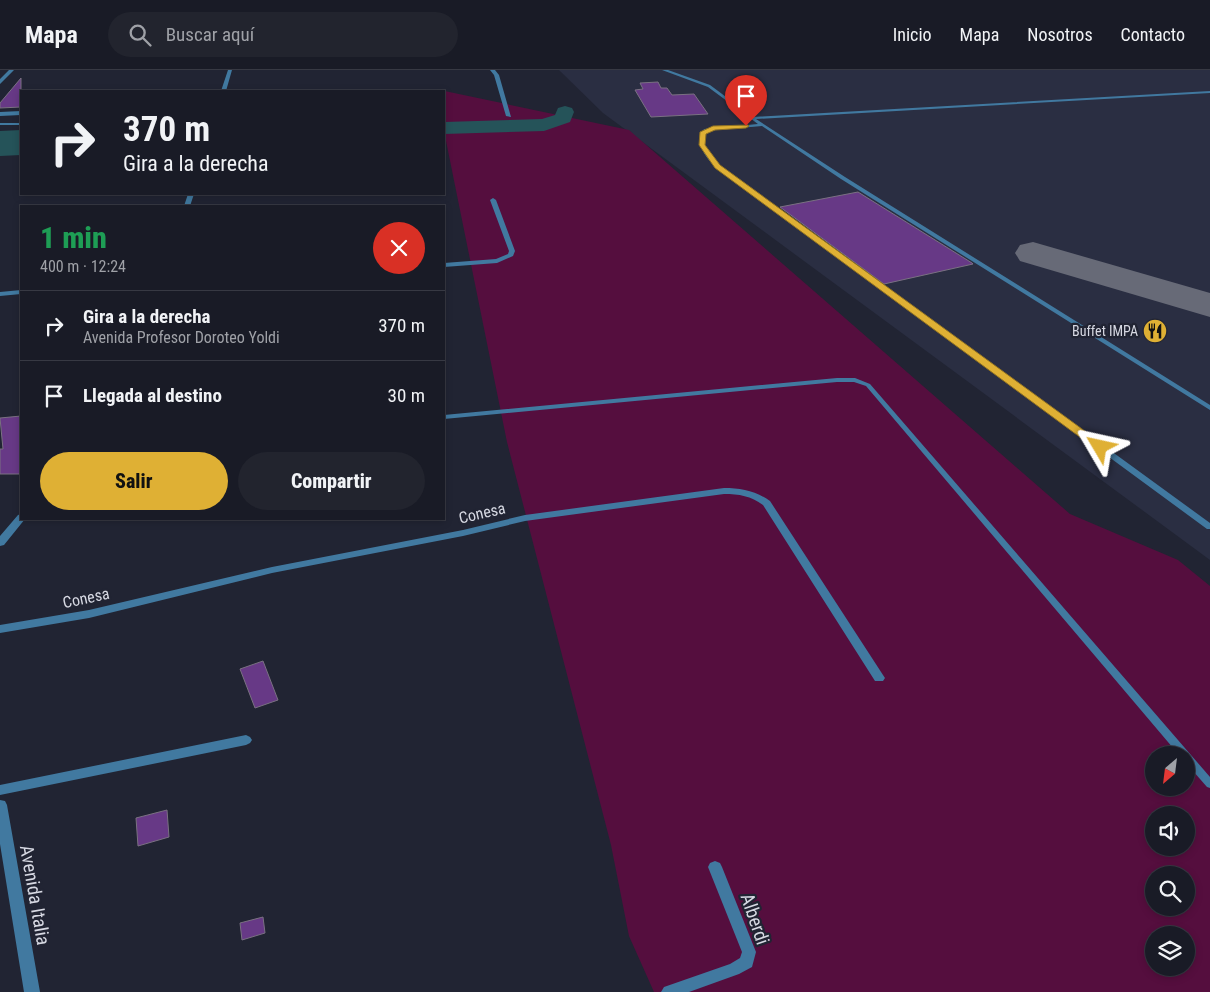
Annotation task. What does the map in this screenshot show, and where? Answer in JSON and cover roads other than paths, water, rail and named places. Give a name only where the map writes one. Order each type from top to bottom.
[{"type":"street","points":[[0,82],[12,70]]},
{"type":"street","points":[[222,90],[230,70]]},
{"type":"street","points":[[492,70],[495,73],[508,116]]},
{"type":"street","points":[[0,114],[20,113]]},
{"type":"street","points":[[445,265],[497,261],[511,255],[512,251],[493,200]]},
{"type":"street","points":[[0,294],[20,292]]},
{"type":"street","name":"Conesa","points":[[0,629],[90,614],[272,570],[463,533],[525,518],[715,492],[742,491],[758,496],[767,503],[879,678]]},
{"type":"street","points":[[0,543],[20,517]]},
{"type":"street","points":[[0,790],[246,740]]},
{"type":"street","name":"Avenida Italia","points":[[0,805],[32,992]]},
{"type":"street","name":"Alberdi","points":[[669,992],[734,969],[747,962],[749,952],[715,867]]},
{"type":"lane","points":[[664,70],[708,86],[762,125],[859,188],[1210,408]]},
{"type":"lane","points":[[752,118],[1210,92]]},
{"type":"lane","points":[[0,124],[20,124]]},
{"type":"lane","points":[[762,125],[705,130],[701,137],[702,145],[723,171],[1210,528]]},
{"type":"lane","points":[[445,418],[837,380],[854,380],[868,385],[1177,746]]},
{"type":"lane","points":[[1195,766],[1210,784]]},
{"type":"waterway","points":[[445,128],[544,125],[563,118],[565,112]]},
{"type":"place","name":"Buffet IMPA","points":[[1155,331]]}]
